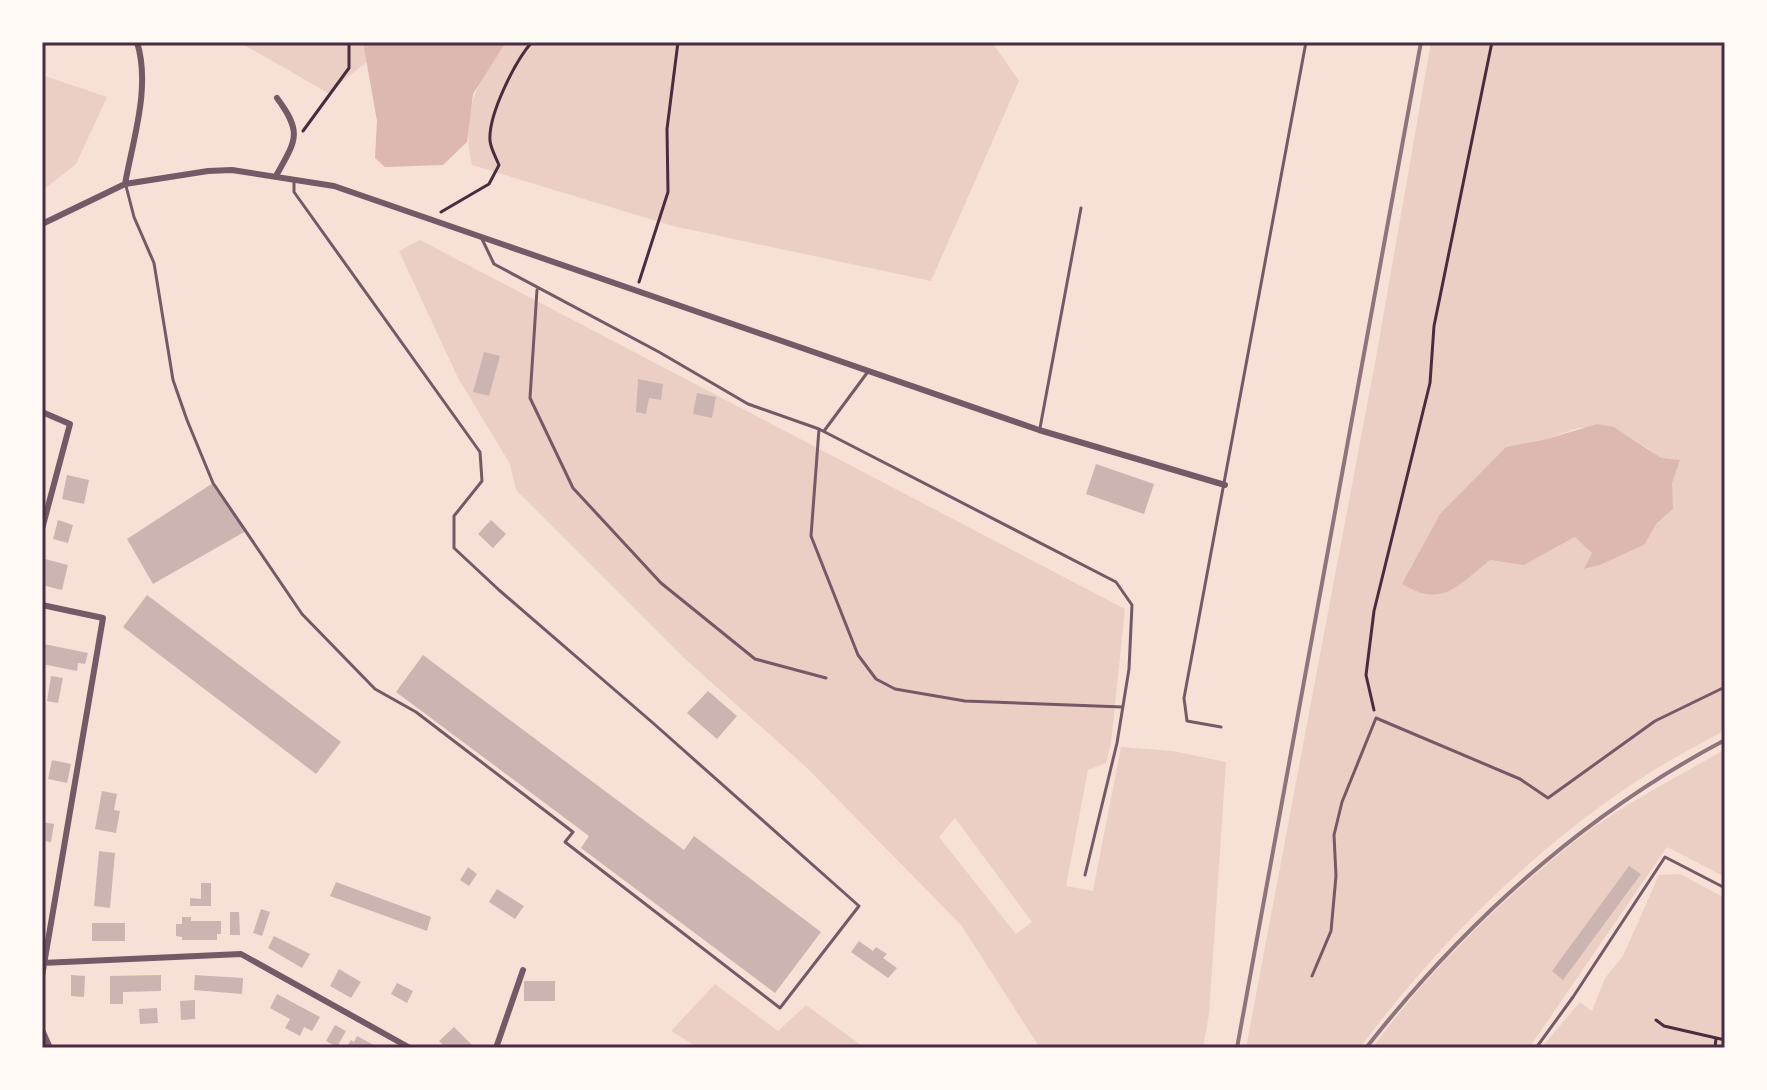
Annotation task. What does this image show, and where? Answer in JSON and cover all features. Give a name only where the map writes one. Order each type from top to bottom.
[{"type":"street","points":[[125,184],[143,78],[137,42]]},
{"type":"street","points":[[276,176],[295,141],[292,118],[277,98]]},
{"type":"street","points":[[42,224],[125,184],[208,171],[232,170],[334,186],[1039,430],[1225,485]]},
{"type":"street","points":[[42,412],[70,424],[42,529]]},
{"type":"street","points":[[42,605],[103,618],[42,976]]},
{"type":"street","points":[[43,963],[241,954],[410,1048]]},
{"type":"street","points":[[496,1048],[523,970]]},
{"type":"street","points":[[42,1030],[50,1048]]},
{"type":"lane","points":[[1221,727],[1187,721],[1184,698],[1306,42]]},
{"type":"lane","points":[[125,184],[134,217],[154,263],[173,380],[187,420],[213,483],[302,614],[375,689],[416,712],[573,832],[565,842],[780,1008],[859,906],[454,548],[454,516],[482,481],[480,452],[294,192],[293,178]]},
{"type":"lane","points":[[1039,430],[1081,208]]},
{"type":"lane","points":[[481,236],[494,264],[659,352],[748,404],[822,430],[1116,582],[1132,605],[1129,669],[1117,743],[1085,875]]},
{"type":"lane","points":[[537,288],[530,398],[573,488],[661,583],[755,659],[826,678]]},
{"type":"lane","points":[[870,370],[822,430],[811,536],[858,655],[876,679],[895,689],[965,701],[1123,707]]},
{"type":"lane","points":[[1312,976],[1331,931],[1336,876],[1334,835],[1342,802],[1376,718],[1520,779],[1548,798],[1655,721],[1725,687]]},
{"type":"lane","points":[[1536,1048],[1665,857],[1725,888]]},
{"type":"path","points":[[295,141],[349,68],[349,42]]},
{"type":"path","points":[[431,218],[489,184],[499,165],[490,140],[498,101],[532,42]]},
{"type":"path","points":[[636,290],[668,192],[667,129],[678,42]]},
{"type":"path","points":[[1376,718],[1366,675],[1374,611],[1430,383],[1434,326],[1492,42]]},
{"type":"path","points":[[1656,1020],[1664,1026],[1725,1040]]},
{"type":"path","points":[[1715,1048],[1716,1038]]},
{"type":"shaded area","points":[[239,42],[363,42],[368,61],[328,93]]},
{"type":"shaded area","points":[[363,42],[506,42],[473,94],[467,142],[443,165],[385,167],[375,158],[377,121]]},
{"type":"shaded area","points":[[506,42],[992,42],[1019,81],[931,281],[673,226],[472,165],[468,131],[473,100],[486,71]]},
{"type":"shaded area","points":[[1431,42],[1725,42],[1725,730],[1660,766],[1610,799],[1531,862],[1456,934],[1360,1048],[1246,1048],[1377,352]],"holes":[[[1614,427],[1651,451],[1665,466],[1669,477],[1673,509],[1657,523],[1644,545],[1585,569],[1592,553],[1576,537],[1524,564],[1490,560],[1506,447],[1547,439],[1578,428]]]},
{"type":"shaded area","points":[[42,75],[107,97],[76,164],[42,191]]},
{"type":"shaded area","points":[[420,240],[1125,609],[1111,743],[1106,763],[1088,770],[1066,886],[1093,891],[1121,747],[1173,751],[1226,762],[1209,1014],[1203,1048],[1040,1048],[961,925],[805,766],[684,658],[516,490],[510,464],[458,378],[399,251]],"holes":[[[955,818],[1032,922],[1016,934],[939,837]]]},
{"type":"shaded area","points":[[1597,424],[1614,427],[1661,458],[1680,460],[1672,483],[1673,509],[1657,523],[1644,545],[1584,569],[1592,553],[1575,537],[1524,565],[1490,560],[1459,585],[1439,594],[1416,591],[1402,584],[1440,514],[1506,447]]},
{"type":"shaded area","points":[[1725,749],[1725,877],[1667,847],[1529,1048],[1372,1048],[1470,934],[1554,858],[1617,812]]},
{"type":"shaded area","points":[[1680,874],[1725,898],[1725,1048],[1541,1048],[1580,1002],[1592,1011],[1605,978],[1623,956],[1659,875]]},
{"type":"shaded area","points":[[715,984],[778,1031],[806,1005],[865,1048],[699,1048],[671,1031]]},
{"type":"building","points":[[484,352],[500,356],[489,396],[473,392]]},
{"type":"building","points":[[638,379],[663,384],[661,400],[649,398],[646,414],[636,412]]},
{"type":"building","points":[[697,393],[716,397],[712,418],[693,414]]},
{"type":"building","points":[[1096,464],[1154,484],[1144,514],[1086,494]]},
{"type":"building","points":[[67,475],[89,480],[84,504],[62,499]]},
{"type":"building","points":[[213,483],[246,531],[153,584],[127,539]]},
{"type":"building","points":[[58,520],[73,525],[68,543],[53,539]]},
{"type":"building","points":[[491,520],[506,534],[493,548],[478,534]]},
{"type":"building","points":[[45,559],[68,565],[62,590],[42,585]]},
{"type":"building","points":[[147,595],[341,742],[316,774],[123,627]]},
{"type":"building","points":[[44,644],[88,653],[85,664],[78,663],[77,671],[42,664]]},
{"type":"building","points":[[423,655],[684,850],[694,836],[821,932],[775,993],[581,848],[589,836],[396,692]]},
{"type":"building","points":[[51,676],[63,678],[58,703],[47,701]]},
{"type":"building","points":[[708,691],[737,716],[717,739],[687,713]]},
{"type":"building","points":[[52,760],[71,764],[67,783],[48,779]]},
{"type":"building","points":[[102,791],[117,794],[114,810],[120,811],[116,833],[95,829]]},
{"type":"building","points":[[42,822],[54,824],[51,842],[42,841]]},
{"type":"building","points":[[99,851],[115,853],[110,908],[94,906]]},
{"type":"building","points":[[1629,866],[1641,874],[1563,980],[1552,971]]},
{"type":"building","points":[[468,867],[477,874],[469,886],[460,880]]},
{"type":"building","points":[[336,882],[431,917],[427,931],[330,896]]},
{"type":"building","points":[[201,883],[211,883],[211,906],[190,906],[190,898],[201,899]]},
{"type":"building","points":[[497,889],[524,906],[515,919],[489,902]]},
{"type":"building","points":[[261,909],[270,912],[262,936],[253,933]]},
{"type":"building","points":[[230,912],[239,912],[240,935],[230,935]]},
{"type":"building","points":[[182,917],[191,917],[191,921],[221,921],[221,934],[217,934],[217,940],[182,940],[182,937],[176,936],[176,924],[182,924]]},
{"type":"building","points":[[92,923],[125,923],[125,941],[92,941]]},
{"type":"building","points":[[274,936],[310,954],[302,968],[268,948]]},
{"type":"building","points":[[859,941],[873,951],[876,947],[887,954],[883,958],[897,968],[888,978],[851,952]]},
{"type":"building","points":[[339,969],[361,982],[351,998],[330,986]]},
{"type":"building","points":[[71,975],[85,976],[84,997],[71,996]]},
{"type":"building","points":[[161,975],[161,991],[123,992],[123,1004],[110,1004],[110,976]]},
{"type":"building","points":[[195,975],[243,978],[242,994],[194,990]]},
{"type":"building","points":[[524,981],[555,981],[555,1001],[524,1001]]},
{"type":"building","points":[[397,983],[413,991],[407,1003],[391,994]]},
{"type":"building","points":[[277,994],[320,1017],[312,1031],[304,1027],[300,1036],[285,1028],[290,1019],[270,1008]]},
{"type":"building","points":[[195,1000],[195,1019],[181,1020],[180,1001]]},
{"type":"building","points":[[157,1008],[158,1023],[140,1024],[139,1009]]},
{"type":"building","points":[[335,1025],[346,1031],[337,1047],[326,1041]]},
{"type":"building","points":[[454,1027],[475,1048],[446,1048],[439,1041]]},
{"type":"building","points":[[357,1036],[379,1048],[346,1048]]},
{"type":"railway","points":[[1237,1048],[1421,42]]},
{"type":"railway","points":[[1366,1048],[1444,957],[1529,875],[1623,802],[1725,740]]}]
